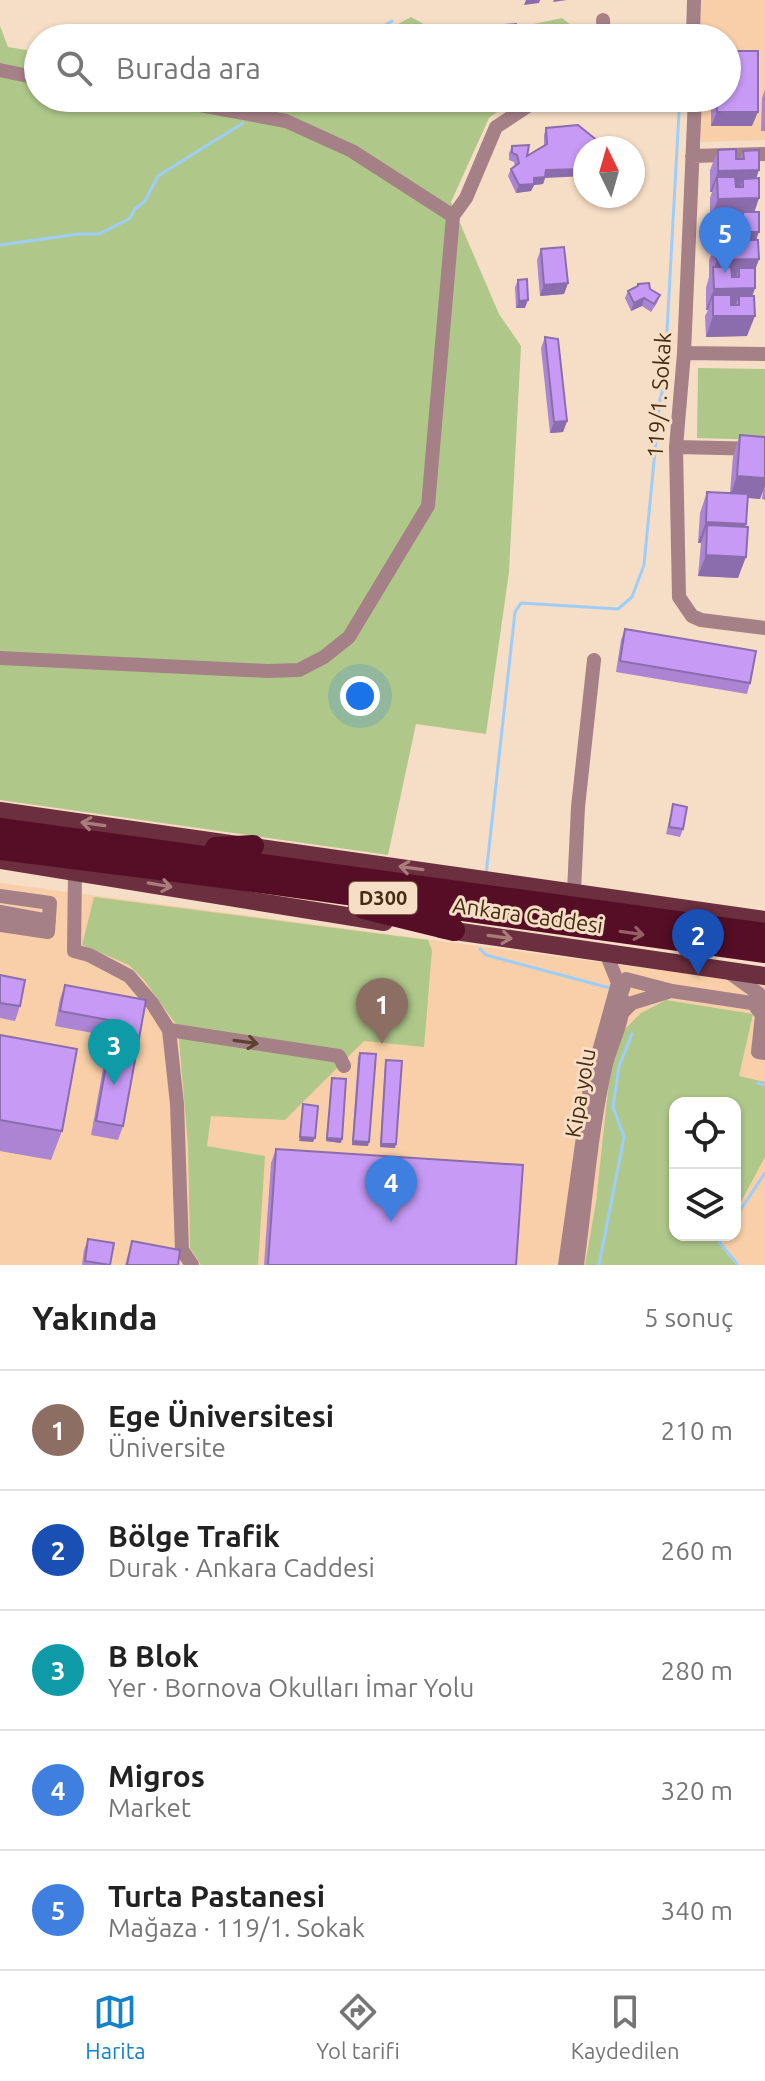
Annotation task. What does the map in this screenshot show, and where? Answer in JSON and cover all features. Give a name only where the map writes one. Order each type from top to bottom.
[{"type":"highway","name":"D300","points":[[0,829],[155,850]]},
{"type":"highway","points":[[155,850],[253,846]]},
{"type":"highway","name":"Ankara Caddesi","points":[[0,849],[765,952]]},
{"type":"highway","name":"Ankara Caddesi","points":[[155,850],[765,934]]},
{"type":"highway","points":[[246,880],[454,930]]},
{"type":"main road","name":"Ankara Caddesi","points":[[0,811],[765,920]]},
{"type":"main road","name":"Ankara Caddesi","points":[[0,860],[329,915],[454,930],[765,976]]},
{"type":"street","points":[[693,24],[694,0]]},
{"type":"street","points":[[603,20],[603,24]]},
{"type":"street","points":[[0,70],[24,75]]},
{"type":"street","points":[[237,112],[286,121],[352,151],[453,216]]},
{"type":"street","points":[[0,658],[299,670],[324,657],[349,637],[428,506],[453,216],[466,198],[496,127],[519,112]]},
{"type":"street","name":"119/1. Sokak","points":[[694,112],[684,353],[676,447],[679,597],[684,608],[701,620],[765,628]]},
{"type":"street","points":[[692,156],[765,154]]},
{"type":"street","points":[[684,353],[765,354]]},
{"type":"street","points":[[676,447],[765,449]]},
{"type":"street","points":[[574,891],[578,807],[594,660]]},
{"type":"street","points":[[75,871],[74,951],[89,955],[129,976],[152,1003],[169,1030],[178,1117],[182,1250],[192,1265]]},
{"type":"street","points":[[0,896],[50,903],[48,932],[0,925]]},
{"type":"street","points":[[0,912],[49,921]]},
{"type":"street","name":"Kipa yolu","points":[[577,1265],[603,1079],[624,1004],[622,981],[606,953]]},
{"type":"street","points":[[622,981],[628,975],[669,962]]},
{"type":"street","points":[[727,970],[759,994],[762,1015],[758,1052],[765,1053]]},
{"type":"street","points":[[622,981],[761,1003]]},
{"type":"street","name":"Kipa yolu","points":[[565,1265],[591,1080],[622,981]]},
{"type":"street","points":[[622,1013],[632,1003],[672,991]]},
{"type":"street","points":[[169,1030],[339,1056],[344,1066]]},
{"type":"shaded area","points":[[701,0],[765,0],[765,140],[701,142],[701,112],[741,112],[741,24],[701,24]]},
{"type":"shaded area","points":[[0,883],[765,984],[765,1265],[0,1265]]},
{"type":"green space","points":[[411,17],[424,24],[398,24]]},
{"type":"green space","points":[[562,18],[570,24],[534,24]]},
{"type":"green space","points":[[0,26],[8,47],[24,50],[24,112],[497,112],[489,118],[451,202],[499,314],[521,346],[509,572],[486,734],[416,724],[388,855],[0,800]]},
{"type":"green space","points":[[698,368],[765,369],[765,440],[697,438]]},
{"type":"green space","points":[[94,897],[428,940],[432,950],[424,1047],[364,1041],[285,1120],[211,1116],[207,1146],[265,1156],[258,1265],[201,1265],[190,1248],[188,1146],[178,1027],[144,980],[129,965],[82,945]]},
{"type":"green space","points":[[666,1000],[753,1014],[739,1076],[765,1082],[765,1157],[741,1202],[741,1097],[669,1097],[669,1241],[720,1241],[739,1265],[585,1265],[596,1202],[610,1072],[623,1031],[641,1013]]},
{"type":"building","points":[[741,51],[758,51],[758,112],[741,112]]},
{"type":"building","points":[[578,125],[592,136],[573,136],[573,169],[546,170],[545,177],[534,178],[534,184],[519,185],[511,169],[519,163],[517,155],[512,153],[512,146],[529,145],[527,156],[547,144],[546,128]]},
{"type":"building","points":[[736,149],[736,159],[744,159],[743,151],[759,150],[759,170],[718,171],[718,150]]},
{"type":"building","points":[[717,177],[735,177],[736,187],[743,187],[743,179],[759,178],[759,198],[718,199]]},
{"type":"building","points":[[717,211],[735,211],[735,221],[743,221],[743,212],[759,212],[759,232],[717,232]]},
{"type":"building","points":[[717,239],[735,239],[735,249],[743,248],[743,240],[758,240],[759,259],[717,260]]},
{"type":"building","points":[[564,247],[568,283],[544,285],[541,249]]},
{"type":"building","points":[[713,267],[731,267],[732,277],[739,277],[739,268],[755,268],[755,288],[714,289]]},
{"type":"building","points":[[527,279],[528,300],[519,301],[518,280]]},
{"type":"building","points":[[649,283],[650,289],[660,295],[654,304],[644,298],[634,303],[628,291],[638,284]]},
{"type":"building","points":[[713,295],[731,295],[731,305],[739,305],[739,296],[754,296],[755,316],[713,316]]},
{"type":"building","points":[[545,337],[558,339],[567,421],[554,422]]},
{"type":"building","points":[[740,435],[765,437],[765,478],[737,476]]},
{"type":"building","points":[[707,492],[748,494],[746,524],[706,522]]},
{"type":"building","points":[[707,525],[748,527],[746,557],[706,555]]},
{"type":"building","points":[[625,629],[756,651],[750,683],[620,661]]},
{"type":"building","points":[[673,804],[687,807],[683,829],[669,827]]},
{"type":"building","points":[[0,975],[25,980],[20,1006],[0,1003]]},
{"type":"building","points":[[65,985],[146,1000],[123,1126],[96,1121],[114,1021],[60,1011]]},
{"type":"building","points":[[0,1035],[77,1049],[62,1131],[0,1120]]},
{"type":"building","points":[[360,1053],[376,1054],[369,1142],[353,1141]]},
{"type":"building","points":[[386,1060],[402,1061],[396,1144],[381,1144]]},
{"type":"building","points":[[332,1078],[346,1079],[342,1139],[327,1138]]},
{"type":"building","points":[[303,1104],[318,1106],[315,1138],[300,1137]]},
{"type":"building","points":[[276,1149],[523,1165],[516,1265],[268,1265]]},
{"type":"building","points":[[88,1239],[114,1243],[110,1265],[85,1261]]},
{"type":"building","points":[[132,1241],[180,1250],[178,1265],[127,1265]]},
{"type":"waterway","points":[[387,24],[392,21]]},
{"type":"waterway","points":[[486,875],[515,612],[521,603],[618,609],[632,597],[644,565],[665,374],[679,112]]},
{"type":"waterway","points":[[0,245],[99,234],[129,219],[145,201],[158,176],[243,123]]},
{"type":"waterway","points":[[480,949],[486,955],[610,988]]},
{"type":"waterway","points":[[599,1265],[624,1137],[613,1107],[619,1066],[632,1034]]},
{"type":"waterway","points":[[758,1083],[765,1085]]},
{"type":"waterway","points":[[741,1209],[765,1173]]},
{"type":"waterway","points":[[720,1241],[738,1265]]},
{"type":"place","name":"Turta Pastanesi","points":[[725,273]]},
{"type":"place","name":"Bölge Trafik","points":[[698,975]]},
{"type":"place","name":"Ege Üniversitesi","points":[[382,1044]]},
{"type":"place","name":"B Blok","points":[[114,1085]]},
{"type":"place","name":"Migros","points":[[391,1222]]}]
